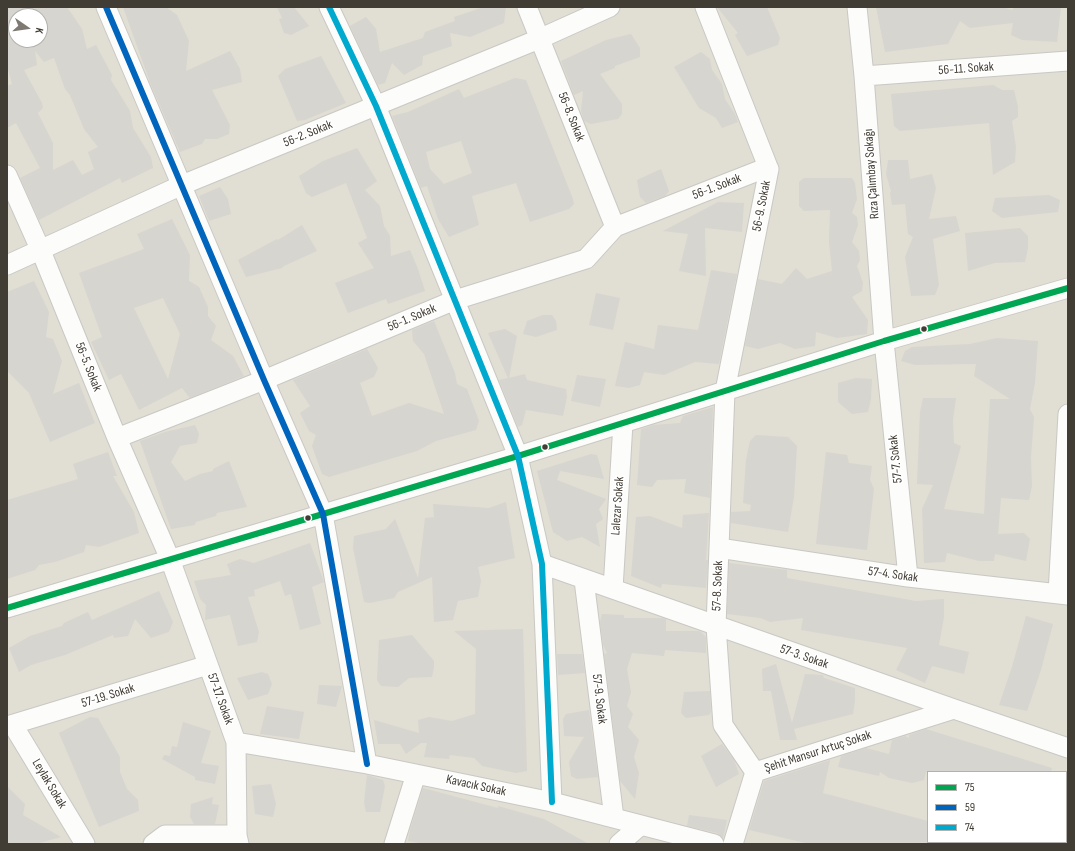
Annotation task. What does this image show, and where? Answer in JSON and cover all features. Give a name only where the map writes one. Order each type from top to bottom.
[{"type":"street","points":[[106,7],[264,380],[323,514],[367,764]]},
{"type":"street","points":[[329,7],[376,106],[518,456],[542,564],[552,802]]},
{"type":"street","name":"56-8. Sokak","points":[[527,7],[615,227]]},
{"type":"street","name":"56-2. Sokak","points":[[7,265],[182,185],[539,39],[610,7]]},
{"type":"street","name":"56-9. Sokak","points":[[705,7],[770,169],[725,391]]},
{"type":"street","name":"Rıza Çalımbay Sokağı","points":[[857,7],[864,76],[884,341]]},
{"type":"street","name":"56-11. Sokak","points":[[864,76],[1068,61]]},
{"type":"street","name":"56-1. Sokak","points":[[117,438],[264,380],[455,300],[586,259],[615,227],[768,167]]},
{"type":"street","name":"56-5. Sokak","points":[[7,176],[41,250],[117,438],[170,559]]},
{"type":"street","points":[[7,608],[518,456],[884,341],[1068,288]]},
{"type":"street","name":"57-7. Sokak","points":[[884,341],[908,577]]},
{"type":"street","name":"57-8. Sokak","points":[[725,391],[716,626],[723,725],[755,772]]},
{"type":"street","points":[[1063,595],[1068,414]]},
{"type":"street","name":"Lalezar Sokak","points":[[613,589],[623,423]]},
{"type":"street","name":"57-4. Sokak","points":[[719,548],[908,577],[1063,595]]},
{"type":"street","name":"57-17. Sokak","points":[[170,559],[236,742],[238,840]]},
{"type":"street","name":"57-3. Sokak","points":[[542,564],[584,580],[1068,748]]},
{"type":"street","name":"57-9. Sokak","points":[[584,580],[614,818]]},
{"type":"street","name":"57-19. Sokak","points":[[10,725],[208,665]]},
{"type":"street","name":"Şehit Mansur Artuç Sokak","points":[[733,844],[755,772],[954,709]]},
{"type":"street","name":"Leylak Sokak","points":[[10,725],[85,844]]},
{"type":"street","name":"Kavacık Sokak","points":[[236,742],[367,764],[552,802],[704,843]]},
{"type":"street","points":[[394,844],[416,774]]},
{"type":"street","points":[[619,844],[641,825]]},
{"type":"street","points":[[153,844],[164,835],[238,840]]},
{"type":"shaded area","points":[[7,7],[1068,7],[1068,844],[7,844]]},
{"type":"building","points":[[7,7],[67,7],[82,29],[87,49],[96,45],[112,75],[111,80],[130,111],[133,128],[151,157],[153,168],[122,183],[120,178],[39,220],[20,178],[40,168],[16,123],[7,128],[7,86],[12,84],[7,66]],"holes":[[[35,51],[44,62],[54,58],[65,89],[70,95],[84,129],[98,147],[88,152],[94,169],[82,175],[73,160],[53,170],[53,143],[38,113],[43,108],[42,103],[24,70],[37,65]]]},
{"type":"building","points":[[123,7],[166,7],[177,15],[189,41],[186,71],[230,51],[240,69],[242,82],[212,90],[230,125],[229,134],[217,139],[205,139],[202,144],[180,152],[151,85]]},
{"type":"building","points":[[277,7],[294,7],[309,26],[291,35],[284,33],[279,19],[282,18]]},
{"type":"building","points":[[484,7],[506,7],[504,23],[470,37],[450,33],[452,46],[423,56],[422,65],[404,75],[392,63],[385,83],[378,85],[350,26],[366,17],[376,29],[380,52],[423,38],[425,32],[455,21],[454,17]]},
{"type":"building","points":[[717,7],[767,7],[780,38],[778,45],[747,56],[735,35],[738,33]]},
{"type":"building","points":[[876,7],[1002,7],[1012,10],[1015,7],[1061,7],[1057,42],[1022,40],[1011,35],[1013,23],[970,28],[960,21],[948,44],[885,52]]},
{"type":"building","points":[[631,34],[640,48],[640,57],[615,66],[615,68],[600,74],[622,104],[622,114],[618,119],[591,124],[584,121],[581,111],[583,91],[574,95],[561,61],[606,40]]},
{"type":"building","points":[[701,52],[710,59],[712,70],[722,84],[725,99],[735,114],[738,122],[722,128],[716,118],[699,108],[674,67]]},
{"type":"building","points":[[321,56],[346,103],[305,120],[297,121],[278,76],[285,69]]},
{"type":"building","points":[[515,78],[526,80],[573,199],[574,204],[569,209],[530,222],[516,183],[472,196],[479,225],[449,237],[438,219],[427,186],[421,188],[392,116],[408,112],[459,89],[464,98]],"holes":[[[461,141],[472,173],[444,184],[430,169],[426,152]]]},
{"type":"building","points":[[993,85],[1002,90],[1014,90],[1018,107],[1018,117],[1012,121],[1016,147],[1015,162],[993,175],[989,123],[900,131],[894,126],[891,94]]},
{"type":"building","points":[[357,148],[377,181],[365,190],[380,206],[384,226],[390,236],[391,256],[410,250],[425,291],[388,304],[386,299],[348,313],[335,283],[374,268],[358,243],[367,238],[346,183],[312,197],[306,193],[299,176],[323,161]]},
{"type":"building","points":[[888,160],[908,160],[910,179],[932,174],[936,188],[929,219],[956,216],[960,231],[933,239],[939,285],[935,295],[911,296],[905,257],[913,237],[908,234],[905,204],[892,205],[891,191],[886,174]]},
{"type":"building","points":[[661,169],[669,191],[665,196],[646,203],[640,197],[637,180]]},
{"type":"building","points":[[804,178],[852,178],[855,183],[857,199],[852,213],[857,217],[858,225],[852,242],[859,251],[860,260],[857,266],[863,283],[862,291],[852,297],[868,320],[867,334],[837,338],[816,332],[815,346],[795,349],[780,343],[758,349],[745,346],[758,279],[782,284],[796,268],[807,279],[832,271],[829,242],[830,210],[804,211],[799,206],[799,182]]},
{"type":"building","points":[[220,187],[228,199],[231,214],[209,221],[199,196]]},
{"type":"building","points":[[1049,195],[1060,200],[1058,212],[1002,218],[992,211],[995,198]]},
{"type":"building","points":[[718,202],[744,203],[742,232],[705,228],[706,276],[679,271],[688,234],[663,231]]},
{"type":"building","points":[[172,219],[190,255],[189,281],[199,287],[208,307],[208,316],[216,326],[211,340],[233,356],[244,376],[190,398],[182,388],[139,410],[121,374],[109,380],[91,342],[102,337],[79,273],[144,249],[137,234]],"holes":[[[163,298],[180,334],[168,379],[134,308]]]},
{"type":"building","points":[[302,225],[317,251],[282,268],[246,277],[238,260],[277,239],[278,240]]},
{"type":"building","points":[[1020,228],[1028,236],[1028,248],[1025,262],[995,263],[968,271],[965,233]]},
{"type":"building","points":[[711,270],[737,274],[719,364],[695,362],[664,375],[644,372],[640,385],[629,388],[615,386],[625,342],[654,349],[658,325],[698,330]]},
{"type":"building","points":[[34,281],[49,312],[46,337],[53,339],[62,361],[53,394],[79,383],[95,423],[50,442],[29,393],[7,371],[7,292]]},
{"type":"building","points":[[596,293],[620,298],[613,330],[589,325]]},
{"type":"building","points":[[543,315],[552,315],[556,321],[557,330],[536,337],[523,334],[527,321]]},
{"type":"building","points":[[434,321],[455,373],[457,384],[467,389],[479,421],[476,430],[436,441],[417,451],[329,477],[322,474],[312,446],[316,435],[309,431],[300,413],[310,406],[293,380],[367,349],[378,368],[374,377],[360,383],[372,416],[409,403],[444,414],[424,354],[413,341],[412,330]]},
{"type":"building","points":[[505,329],[517,336],[509,378],[525,374],[527,380],[566,389],[567,397],[563,416],[526,410],[522,425],[518,427],[499,380],[508,378],[488,333]]},
{"type":"building","points":[[997,338],[1038,341],[1035,383],[1030,409],[1034,417],[1031,458],[1032,486],[1029,500],[1001,498],[998,534],[1024,533],[1030,539],[1026,561],[995,554],[994,561],[979,561],[947,553],[945,562],[924,563],[922,509],[933,485],[917,484],[920,412],[923,398],[956,398],[953,420],[954,443],[961,446],[944,509],[984,514],[990,399],[1010,399],[974,376],[976,364],[915,365],[901,361],[905,351],[912,347],[970,344]]},
{"type":"building","points":[[577,375],[606,379],[600,407],[571,401]]},
{"type":"building","points":[[856,378],[872,379],[871,399],[868,412],[852,414],[838,402],[838,383]]},
{"type":"building","points":[[713,407],[710,498],[684,493],[686,479],[657,480],[652,487],[637,485],[641,429],[653,425],[680,423],[683,416]]},
{"type":"building","points":[[195,425],[199,434],[197,443],[180,446],[171,462],[185,481],[200,474],[213,471],[213,469],[229,461],[247,507],[217,513],[216,516],[196,522],[195,525],[171,529],[140,441],[165,432]]},
{"type":"building","points":[[756,435],[788,437],[797,446],[794,497],[788,532],[731,523],[731,512],[750,511],[751,505],[743,503],[746,460],[750,441]]},
{"type":"building","points":[[108,452],[117,476],[113,476],[134,512],[139,533],[99,547],[86,545],[84,552],[55,562],[39,565],[35,570],[7,579],[7,500],[78,479],[73,464]]},
{"type":"building","points":[[826,452],[847,455],[849,463],[872,466],[870,480],[874,489],[867,550],[816,544]]},
{"type":"building","points":[[591,454],[597,455],[604,479],[560,471],[557,480],[606,499],[599,509],[603,519],[596,524],[600,547],[582,537],[567,541],[553,532],[537,471]]},
{"type":"building","points":[[506,502],[515,558],[478,567],[481,581],[478,597],[458,601],[453,620],[434,622],[432,577],[398,592],[394,598],[370,603],[364,602],[353,548],[354,536],[386,529],[395,519],[418,578],[425,518],[434,517],[433,504],[489,508]]},
{"type":"building","points":[[709,513],[706,588],[662,584],[661,588],[631,576],[636,517],[650,516],[682,528],[683,515]]},
{"type":"building","points":[[310,543],[324,582],[312,587],[321,624],[300,630],[291,594],[285,596],[280,581],[254,590],[255,596],[248,597],[259,632],[257,642],[238,646],[230,615],[205,620],[206,605],[200,599],[194,581],[231,575],[227,564],[240,559],[254,563]]},
{"type":"building","points":[[729,563],[787,570],[787,578],[916,601],[944,599],[944,617],[939,645],[969,652],[964,674],[932,666],[925,683],[896,670],[907,648],[801,630],[803,618],[770,622],[760,618],[727,614]]},
{"type":"building","points":[[159,591],[173,622],[169,632],[151,638],[135,619],[128,636],[114,638],[113,635],[65,655],[31,665],[19,672],[9,648],[30,636],[62,626],[64,623],[88,612],[92,620]]},
{"type":"building","points":[[602,614],[624,615],[624,618],[663,618],[666,619],[666,631],[698,631],[706,637],[706,653],[665,650],[664,656],[632,653],[627,669],[631,692],[627,706],[633,714],[628,727],[639,740],[634,757],[639,773],[635,799],[620,781],[604,654],[607,653],[603,645],[600,622]]},
{"type":"building","points":[[1026,616],[1053,624],[1041,670],[1027,711],[999,705],[1012,667]]},
{"type":"building","points":[[523,629],[527,771],[516,773],[482,766],[474,758],[450,755],[449,759],[424,757],[427,743],[421,743],[406,754],[400,744],[378,744],[374,720],[419,733],[418,720],[429,717],[452,721],[475,714],[476,649],[454,631]]},
{"type":"building","points":[[412,635],[434,661],[432,677],[409,678],[398,687],[381,686],[377,680],[379,640]]},
{"type":"building","points":[[557,654],[582,654],[585,673],[558,675]]},
{"type":"building","points":[[776,664],[792,723],[805,674],[823,675],[824,678],[855,688],[853,714],[794,729],[797,740],[780,740],[771,691],[763,691],[762,669]]},
{"type":"building","points":[[262,672],[268,674],[272,684],[268,694],[248,700],[237,678]]},
{"type":"building","points":[[319,685],[342,686],[336,707],[317,704]]},
{"type":"building","points":[[710,691],[711,712],[709,715],[686,718],[681,713],[684,692]]},
{"type":"building","points":[[267,706],[304,712],[299,739],[260,734]]},
{"type":"building","points":[[589,710],[598,777],[577,779],[571,776],[569,762],[584,737],[564,736],[563,719],[566,714]]},
{"type":"building","points":[[90,717],[98,718],[120,757],[120,772],[127,789],[138,800],[139,811],[99,827],[59,733]]},
{"type":"building","points":[[183,722],[211,731],[201,763],[219,766],[215,784],[195,780],[195,777],[162,759],[164,755],[170,756],[172,746],[177,747]]},
{"type":"building","points":[[926,729],[1052,768],[1051,771],[927,771],[924,780],[912,783],[889,778],[880,772],[879,776],[838,767],[841,756],[866,748],[889,754],[892,740],[905,736],[909,738],[909,735]]},
{"type":"building","points":[[722,744],[734,760],[739,774],[716,787],[701,756]]},
{"type":"building","points":[[830,760],[823,793],[927,821],[928,844],[810,844],[749,830],[764,781]]},
{"type":"building","points":[[367,775],[383,780],[385,786],[380,812],[366,812],[364,803]]},
{"type":"building","points":[[271,784],[276,804],[273,817],[255,814],[252,786]]},
{"type":"building","points":[[7,786],[25,804],[23,815],[61,837],[36,844],[7,844]]},
{"type":"building","points":[[423,788],[544,819],[589,844],[424,844],[408,841]]},
{"type":"building","points":[[213,797],[212,804],[219,805],[215,824],[194,824],[190,817],[191,804]]},
{"type":"building","points":[[689,815],[727,820],[723,838],[717,833],[687,826]]},
{"type":"transit line","name":"59","points":[[106,7],[264,380],[323,514],[367,764]]},
{"type":"transit line","name":"74","points":[[329,7],[376,106],[518,456],[542,564],[552,802]]},
{"type":"transit line","name":"75","points":[[7,608],[518,456],[884,341],[1068,288]]}]
